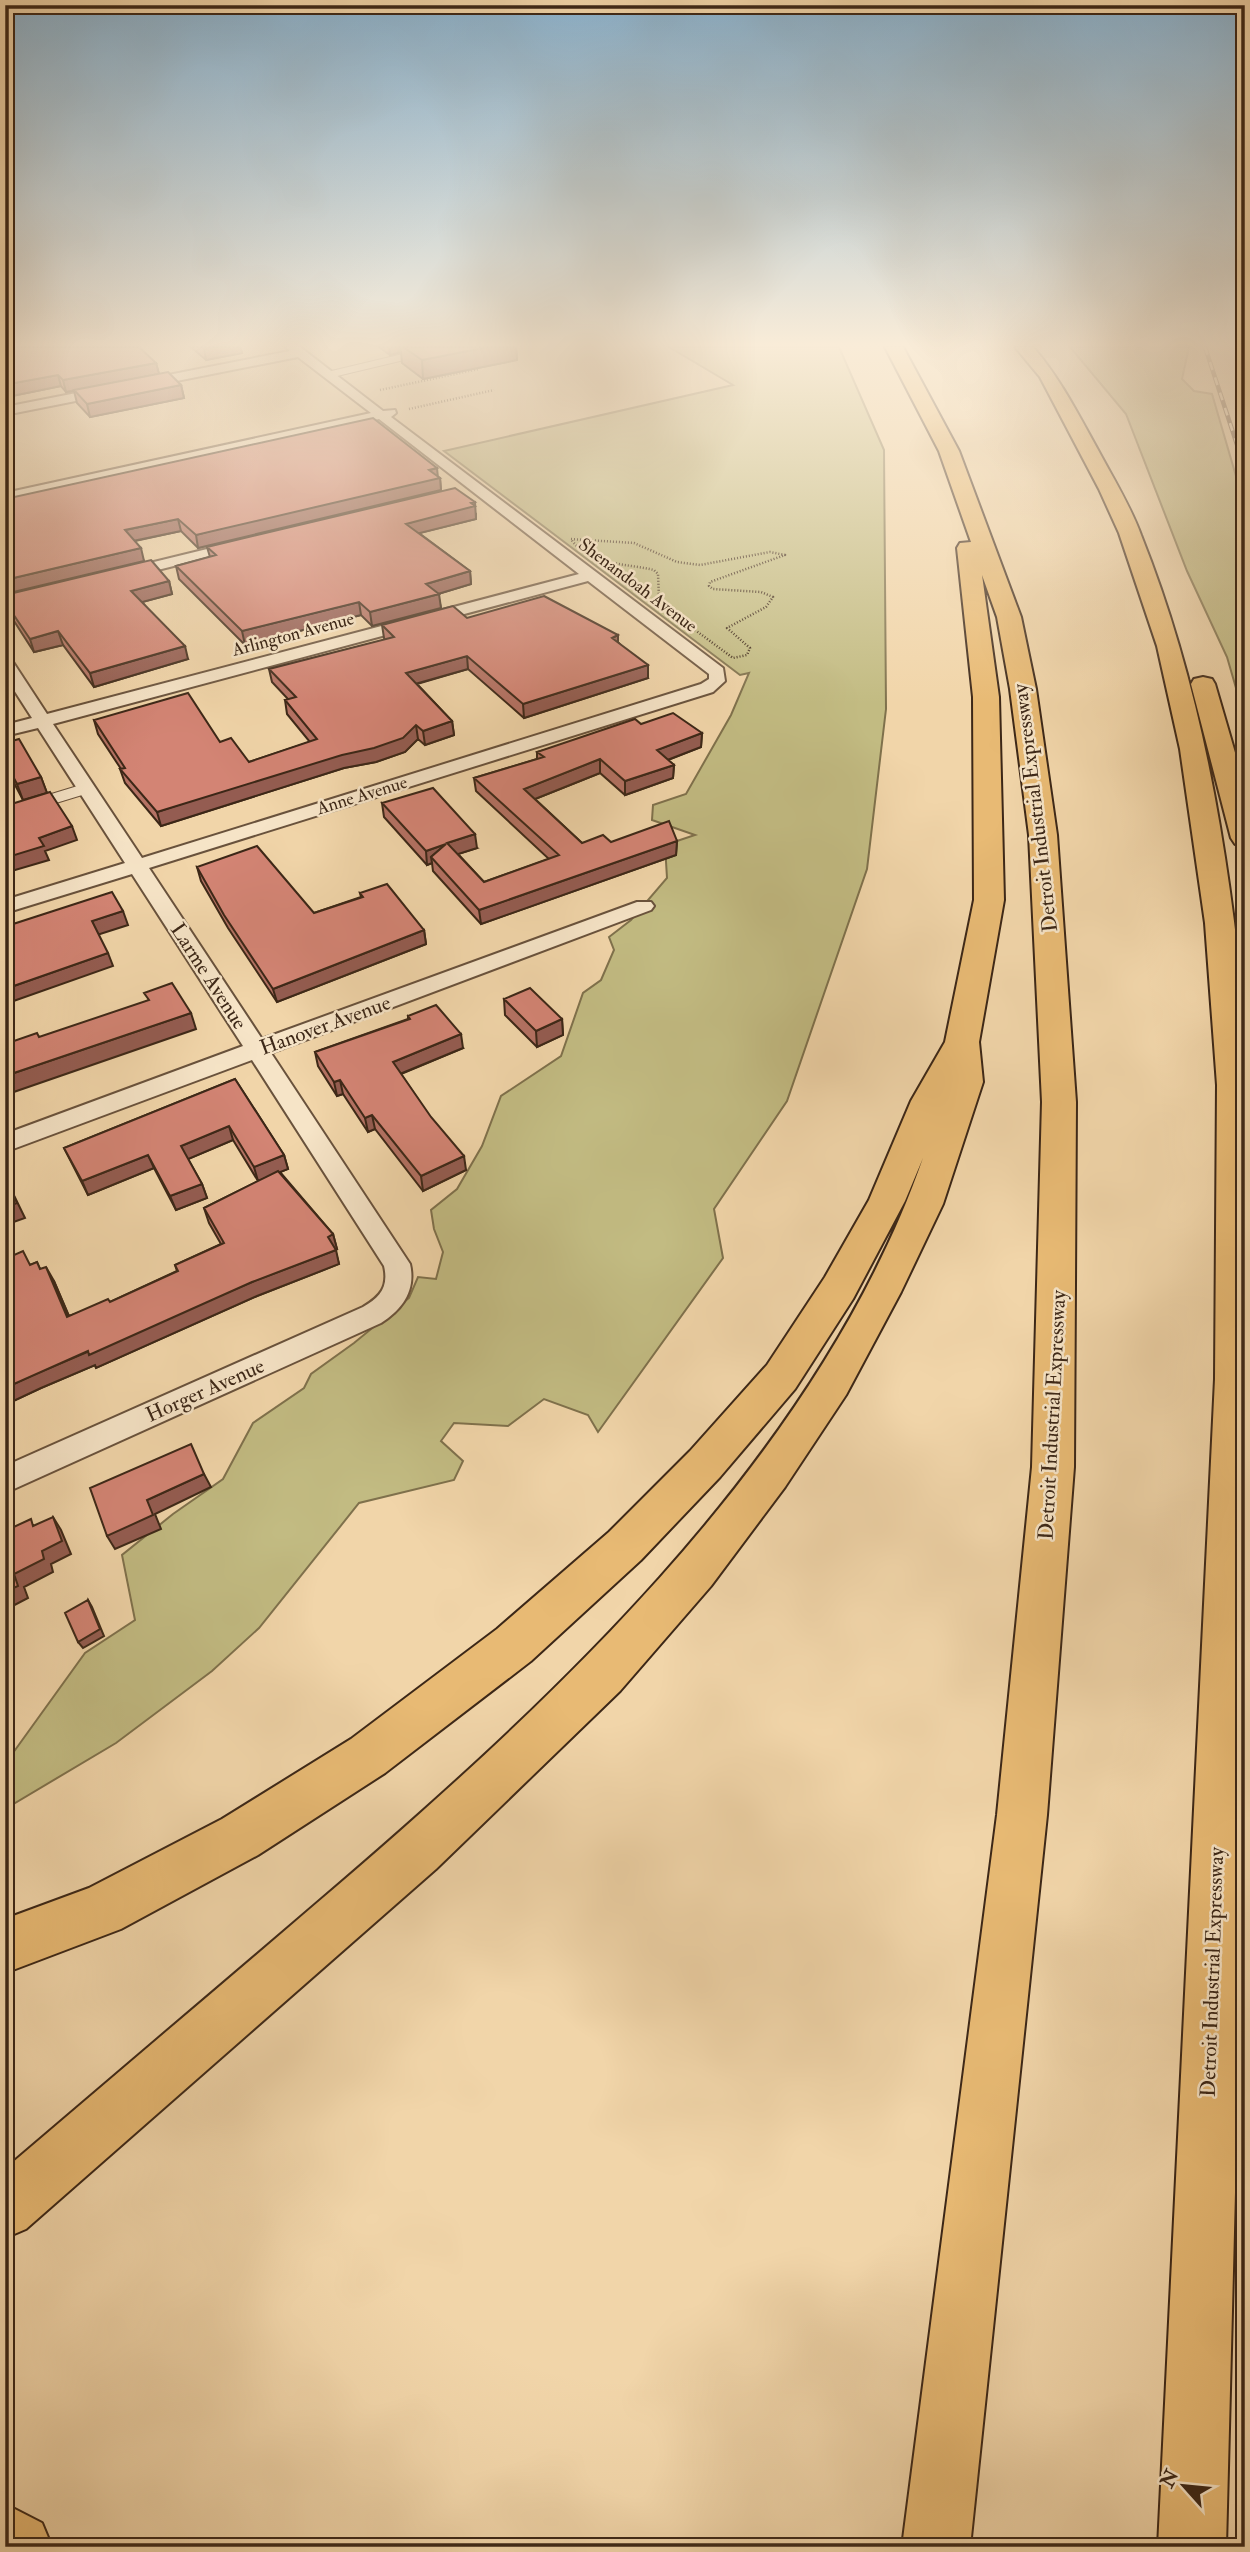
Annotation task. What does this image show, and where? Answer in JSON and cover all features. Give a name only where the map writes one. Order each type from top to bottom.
[{"type":"highway","name":"Detroit Industrial Expressway","points":[[936,2547],[1022,1815],[1053,1467],[1058,1263],[1059,1102],[1043,835],[1023,689],[1009,617],[955,466]]},
{"type":"highway","name":"Detroit Industrial Expressway","points":[[1095,466],[1130,533],[1169,646],[1193,748],[1220,923],[1234,1084],[1235,1380],[1192,2547]]},
{"type":"highway","points":[[5,2208],[418,1852],[603,1675],[695,1571],[770,1474],[832,1383],[882,1292],[925,1203],[967,1082],[962,1042],[989,900],[986,697],[960,480]]},
{"type":"highway","points":[[1130,533],[1161,569],[1191,646],[1245,838]]},
{"type":"highway","points":[[5,1946],[102,1910],[240,1837],[368,1756],[514,1645],[625,1546],[705,1464],[781,1377],[839,1288],[887,1201],[928,1101],[962,1042]]},
{"type":"highway","points":[[5,2538],[18,2547]]},
{"type":"street","points":[[5,497],[147,466]]},
{"type":"street","name":"Shenandoah Avenue","points":[[452,466],[718,672],[717,681]]},
{"type":"street","points":[[456,493],[477,488]]},
{"type":"street","points":[[101,579],[259,541]]},
{"type":"street","name":"Arlington Avenue","points":[[5,731],[591,575]]},
{"type":"street","name":"Larme Avenue","points":[[5,663],[397,1264],[400,1282],[397,1292]]},
{"type":"street","name":"Anne Avenue","points":[[5,907],[707,688],[717,681]]},
{"type":"street","name":"Hanover Avenue","points":[[5,1143],[644,906]]},
{"type":"street","name":"Horger Avenue","points":[[5,1480],[372,1315],[383,1309],[397,1292]]},
{"type":"lane","points":[[31,806],[88,788]]},
{"type":"path","points":[[575,538],[634,543],[677,562],[700,565],[758,554],[783,553],[785,555],[779,559],[710,582],[709,586],[713,589],[761,592],[773,597],[766,607],[727,628],[750,648],[747,655],[733,658],[664,607],[659,598],[659,574],[654,570],[593,558],[570,542],[575,538]]},
{"type":"shaded area","points":[[464,466],[884,466],[886,709],[867,869],[787,1101],[714,1209],[723,1258],[598,1432],[588,1415],[544,1399],[508,1426],[454,1423],[441,1441],[463,1461],[454,1480],[359,1503],[259,1628],[212,1671],[116,1743],[5,1809],[5,1764],[85,1653],[135,1620],[122,1555],[223,1479],[253,1423],[304,1388],[311,1374],[409,1298],[418,1277],[436,1279],[443,1252],[434,1229],[431,1210],[457,1189],[482,1146],[501,1096],[561,1056],[583,993],[601,980],[614,950],[609,937],[631,920],[667,878],[665,845],[695,835],[652,820],[653,805],[686,794],[731,715],[749,673],[740,675]]},
{"type":"shaded area","points":[[1146,466],[1233,466],[1245,507],[1245,719],[1227,657],[1187,571]]},
{"type":"building","points":[[155,466],[435,466],[437,468],[429,470],[440,478],[196,535],[178,519],[125,530],[141,548],[5,580],[5,499]]},
{"type":"building","points":[[455,488],[475,502],[471,503],[475,506],[406,524],[470,571],[426,584],[439,594],[370,612],[359,602],[242,631],[176,566],[216,555],[207,547]]},
{"type":"building","points":[[151,560],[169,581],[131,591],[185,646],[90,673],[58,631],[30,639],[5,602],[5,595]]},
{"type":"building","points":[[544,596],[618,635],[612,638],[648,665],[523,704],[467,656],[406,673],[452,721],[423,731],[416,725],[403,738],[374,748],[342,755],[157,812],[120,769],[125,768],[94,720],[188,693],[220,742],[231,738],[249,762],[317,739],[285,700],[296,697],[269,669],[394,637],[382,625],[453,606],[467,618]]},
{"type":"building","points":[[673,713],[702,733],[657,750],[674,765],[625,781],[600,759],[524,789],[582,843],[603,835],[611,842],[669,821],[677,841],[479,910],[431,857],[446,844],[426,851],[382,803],[433,788],[475,834],[447,843],[484,882],[559,855],[474,778],[544,757],[537,752],[635,719],[641,724]]},
{"type":"building","points":[[19,739],[41,777],[17,784],[5,761],[5,743]]},
{"type":"building","points":[[50,792],[72,826],[39,838],[44,846],[5,858],[5,806]]},
{"type":"building","points":[[257,846],[314,913],[363,897],[360,893],[387,884],[424,930],[273,989],[224,915],[197,867]]},
{"type":"building","points":[[112,892],[123,911],[92,921],[108,953],[5,989],[7,926]]},
{"type":"building","points":[[172,983],[191,1013],[5,1076],[5,1048],[10,1046],[8,1043],[37,1033],[39,1037],[149,1000],[144,993]]},
{"type":"building","points":[[530,988],[562,1019],[536,1031],[504,999]]},
{"type":"building","points":[[436,1005],[461,1034],[393,1062],[431,1117],[464,1156],[421,1176],[372,1115],[365,1118],[340,1080],[334,1082],[315,1052],[410,1019],[408,1016]]},
{"type":"building","points":[[235,1079],[284,1155],[254,1167],[229,1126],[181,1146],[202,1184],[170,1196],[148,1155],[82,1181],[64,1148]]},
{"type":"building","points":[[278,1171],[333,1234],[328,1237],[336,1250],[252,1282],[89,1355],[88,1351],[5,1388],[5,1241],[12,1256],[23,1251],[30,1265],[37,1262],[40,1269],[46,1267],[67,1317],[108,1299],[110,1302],[178,1271],[175,1265],[224,1243],[204,1208]]},
{"type":"building","points":[[5,1177],[17,1203],[5,1208]]},
{"type":"building","points":[[191,1444],[204,1474],[147,1500],[153,1515],[107,1536],[90,1488]]},
{"type":"building","points":[[53,1517],[62,1541],[42,1551],[44,1559],[14,1574],[18,1586],[5,1592],[5,1531],[31,1519],[33,1526]]},
{"type":"building","points":[[88,1600],[100,1629],[78,1642],[65,1613]]}]
